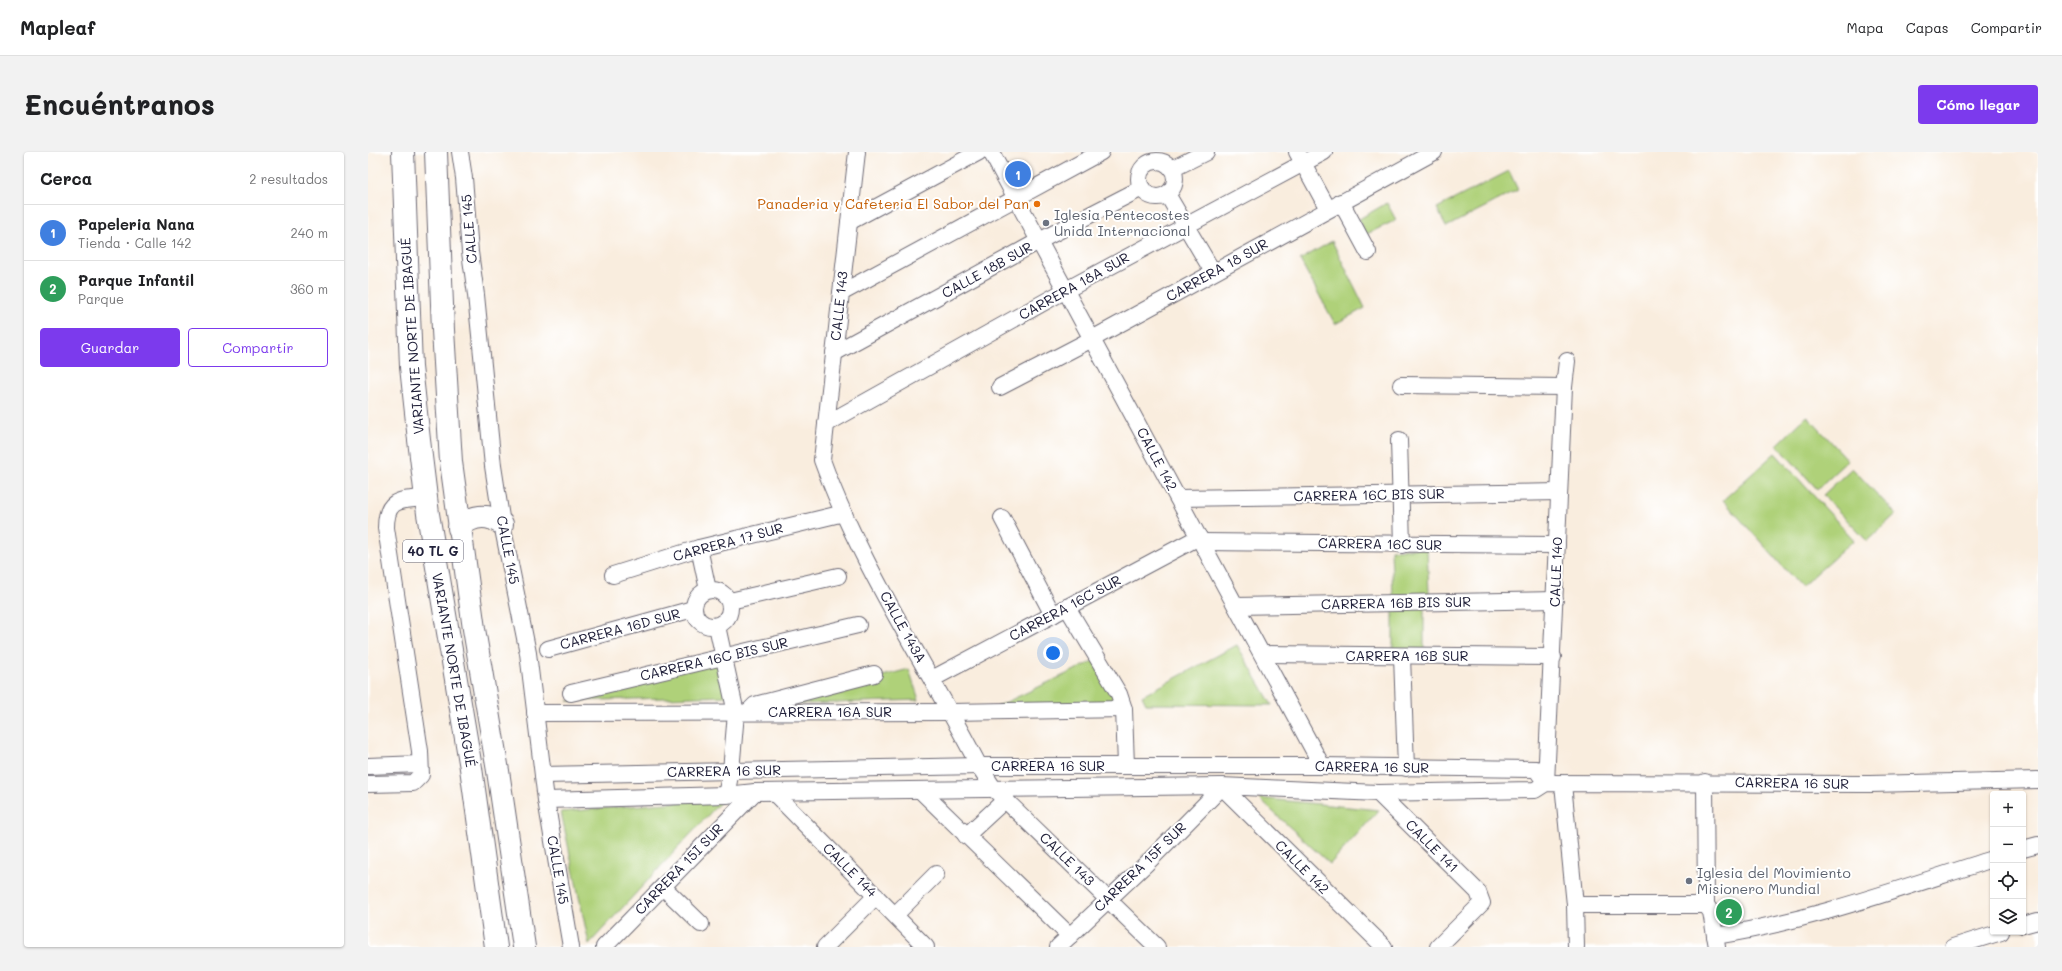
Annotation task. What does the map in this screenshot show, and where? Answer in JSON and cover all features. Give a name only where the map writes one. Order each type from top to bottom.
[{"type":"highway","name":"VARIANTE NORTE DE IBAGUÉ","points":[[403,152],[411,367],[426,498],[441,597],[471,768],[496,947]]},
{"type":"highway","name":"VARIANTE NORTE DE IBAGUÉ","points":[[436,152],[443,330],[451,462],[459,528],[498,771],[524,947]]},
{"type":"highway","points":[[459,528],[466,521],[482,516],[489,517],[502,524]]},
{"type":"street","name":"CALLE 145","points":[[460,152],[464,178],[470,252],[476,294],[493,466],[502,524],[528,653],[546,800],[571,947]]},
{"type":"street","name":"CALLE 143","points":[[822,460],[856,152]]},
{"type":"street","points":[[849,222],[979,152]]},
{"type":"street","name":"CALLE 142","points":[[990,152],[1066,290],[1322,766]]},
{"type":"street","points":[[841,293],[1015,197],[1101,152]]},
{"type":"street","points":[[1172,169],[1206,152]]},
{"type":"street","name":"CARRERA 18A SUR","points":[[826,424],[1066,290],[1186,226],[1300,158],[1324,152]]},
{"type":"street","name":"CARRERA 18 SUR","points":[[1000,387],[1092,339],[1434,152]]},
{"type":"street","points":[[1144,158],[1154,161],[1161,161],[1172,169],[1174,183],[1166,194],[1153,196],[1142,188],[1140,175],[1144,158]]},
{"type":"street","points":[[1300,158],[1368,252]]},
{"type":"street","name":"CALLE 18B SUR","points":[[834,353],[1039,241],[1142,188]]},
{"type":"street","points":[[1166,194],[1213,272]]},
{"type":"street","name":"CALLE 140","points":[[1546,783],[1553,657],[1564,387],[1567,361]]},
{"type":"street","points":[[1401,385],[1564,387]]},
{"type":"street","points":[[1399,440],[1402,545]]},
{"type":"street","name":"CALLE 143A","points":[[822,460],[832,488],[872,570],[951,712],[979,766],[1000,794]]},
{"type":"street","name":"CARRERA 16C BIS SUR","points":[[1178,498],[1559,492]]},
{"type":"street","points":[[368,784],[413,783],[421,775],[386,528],[386,513],[390,506],[399,501],[426,498]]},
{"type":"street","name":"CARRERA 17 SUR","points":[[613,575],[699,548],[844,513]]},
{"type":"street","points":[[1002,518],[1052,615]]},
{"type":"street","name":"CARRERA 16C SUR","points":[[932,679],[1067,607],[1200,540],[1402,545],[1557,545]]},
{"type":"street","points":[[699,548],[708,590]]},
{"type":"street","points":[[730,602],[838,576]]},
{"type":"street","points":[[714,589],[724,593],[730,602],[731,612],[726,621],[717,626],[705,626],[697,619],[693,609],[696,599],[703,591],[708,590],[714,589]]},
{"type":"street","name":"CARRERA 16B BIS SUR","points":[[1236,606],[1555,600]]},
{"type":"street","points":[[1067,607],[1119,694],[1124,710],[1126,766]]},
{"type":"street","name":"CARRERA 16D SUR","points":[[548,649],[693,609]]},
{"type":"street","name":"CARRERA 16C BIS SUR","points":[[570,693],[858,625]]},
{"type":"street","points":[[717,626],[742,713],[726,795]]},
{"type":"street","name":"CARRERA 16B SUR","points":[[1262,654],[1553,657]]},
{"type":"street","points":[[1402,656],[1406,768]]},
{"type":"street","points":[[742,713],[755,705],[874,674]]},
{"type":"street","name":"CARRERA 16A SUR","points":[[535,713],[1124,710]]},
{"type":"street","points":[[368,766],[420,764]]},
{"type":"street","name":"CARRERA 16 SUR","points":[[543,775],[979,766],[1322,766],[1536,769],[1546,783]]},
{"type":"street","name":"CARRERA 16 SUR","points":[[546,800],[726,795],[754,792],[920,790],[1000,794],[1221,787],[1378,793],[1535,790],[1546,783],[1706,782],[1870,784],[2038,780]]},
{"type":"street","points":[[1706,782],[1706,905],[1711,912],[1716,942],[1828,911],[1990,860]]},
{"type":"street","points":[[1563,784],[1575,905],[1576,947]]},
{"type":"street","name":"CALLE 142","points":[[1221,787],[1384,947]]},
{"type":"street","name":"CARRERA 15F SUR","points":[[1058,947],[1146,864],[1221,787]]},
{"type":"street","points":[[920,790],[1070,936]]},
{"type":"street","name":"CARRERA 15I SUR","points":[[604,947],[754,792]]},
{"type":"street","name":"CALLE 144","points":[[773,792],[926,947]]},
{"type":"street","name":"CALLE 141","points":[[1378,793],[1478,892],[1482,903],[1438,947]]},
{"type":"street","points":[[966,836],[1000,794]]},
{"type":"street","name":"CALLE 143","points":[[1000,794],[1157,947]]},
{"type":"street","points":[[2026,848],[2038,845]]},
{"type":"street","points":[[895,915],[936,874]]},
{"type":"street","points":[[662,887],[701,924]]},
{"type":"street","points":[[826,947],[876,896]]},
{"type":"street","points":[[1575,905],[1706,905]]},
{"type":"street","points":[[2026,924],[2038,921]]},
{"type":"street","points":[[1953,947],[1991,935]]},
{"type":"green space","points":[[1509,171],[1518,190],[1446,227],[1437,208]]},
{"type":"green space","points":[[1387,203],[1396,220],[1365,235],[1359,219]]},
{"type":"green space","points":[[1332,241],[1365,308],[1335,324],[1300,260]]},
{"type":"green space","points":[[1807,416],[1848,460],[1817,489],[1777,445]]},
{"type":"green space","points":[[1775,453],[1854,540],[1801,587],[1723,500]]},
{"type":"green space","points":[[1852,468],[1896,514],[1867,541],[1823,495]]},
{"type":"green space","points":[[1427,548],[1429,594],[1393,596],[1391,550]]},
{"type":"green space","points":[[1393,607],[1424,607],[1424,654],[1393,654]]},
{"type":"green space","points":[[1237,645],[1272,705],[1146,704],[1142,696]]},
{"type":"green space","points":[[724,657],[729,696],[568,701]]},
{"type":"green space","points":[[1094,661],[1117,704],[998,706]]},
{"type":"green space","points":[[909,669],[919,700],[774,705]]},
{"type":"green space","points":[[724,798],[589,944],[561,812]]},
{"type":"green space","points":[[1258,798],[1379,810],[1330,864]]},
{"type":"green space","points":[[1736,900],[1737,924],[1722,925],[1721,901]]},
{"type":"place","name":"Papeleria Nana","points":[[1018,174]]},
{"type":"place","name":"Panaderia y Cafeteria El Sabor del Pan","points":[[1037,204]]},
{"type":"place","name":"Iglesia Pentecostes Unida Internacional","points":[[1046,223]]},
{"type":"place","name":"Iglesia del Movimiento Misionero Mundial","points":[[1689,881]]},
{"type":"place","name":"Parque Infantil","points":[[1729,912]]}]
